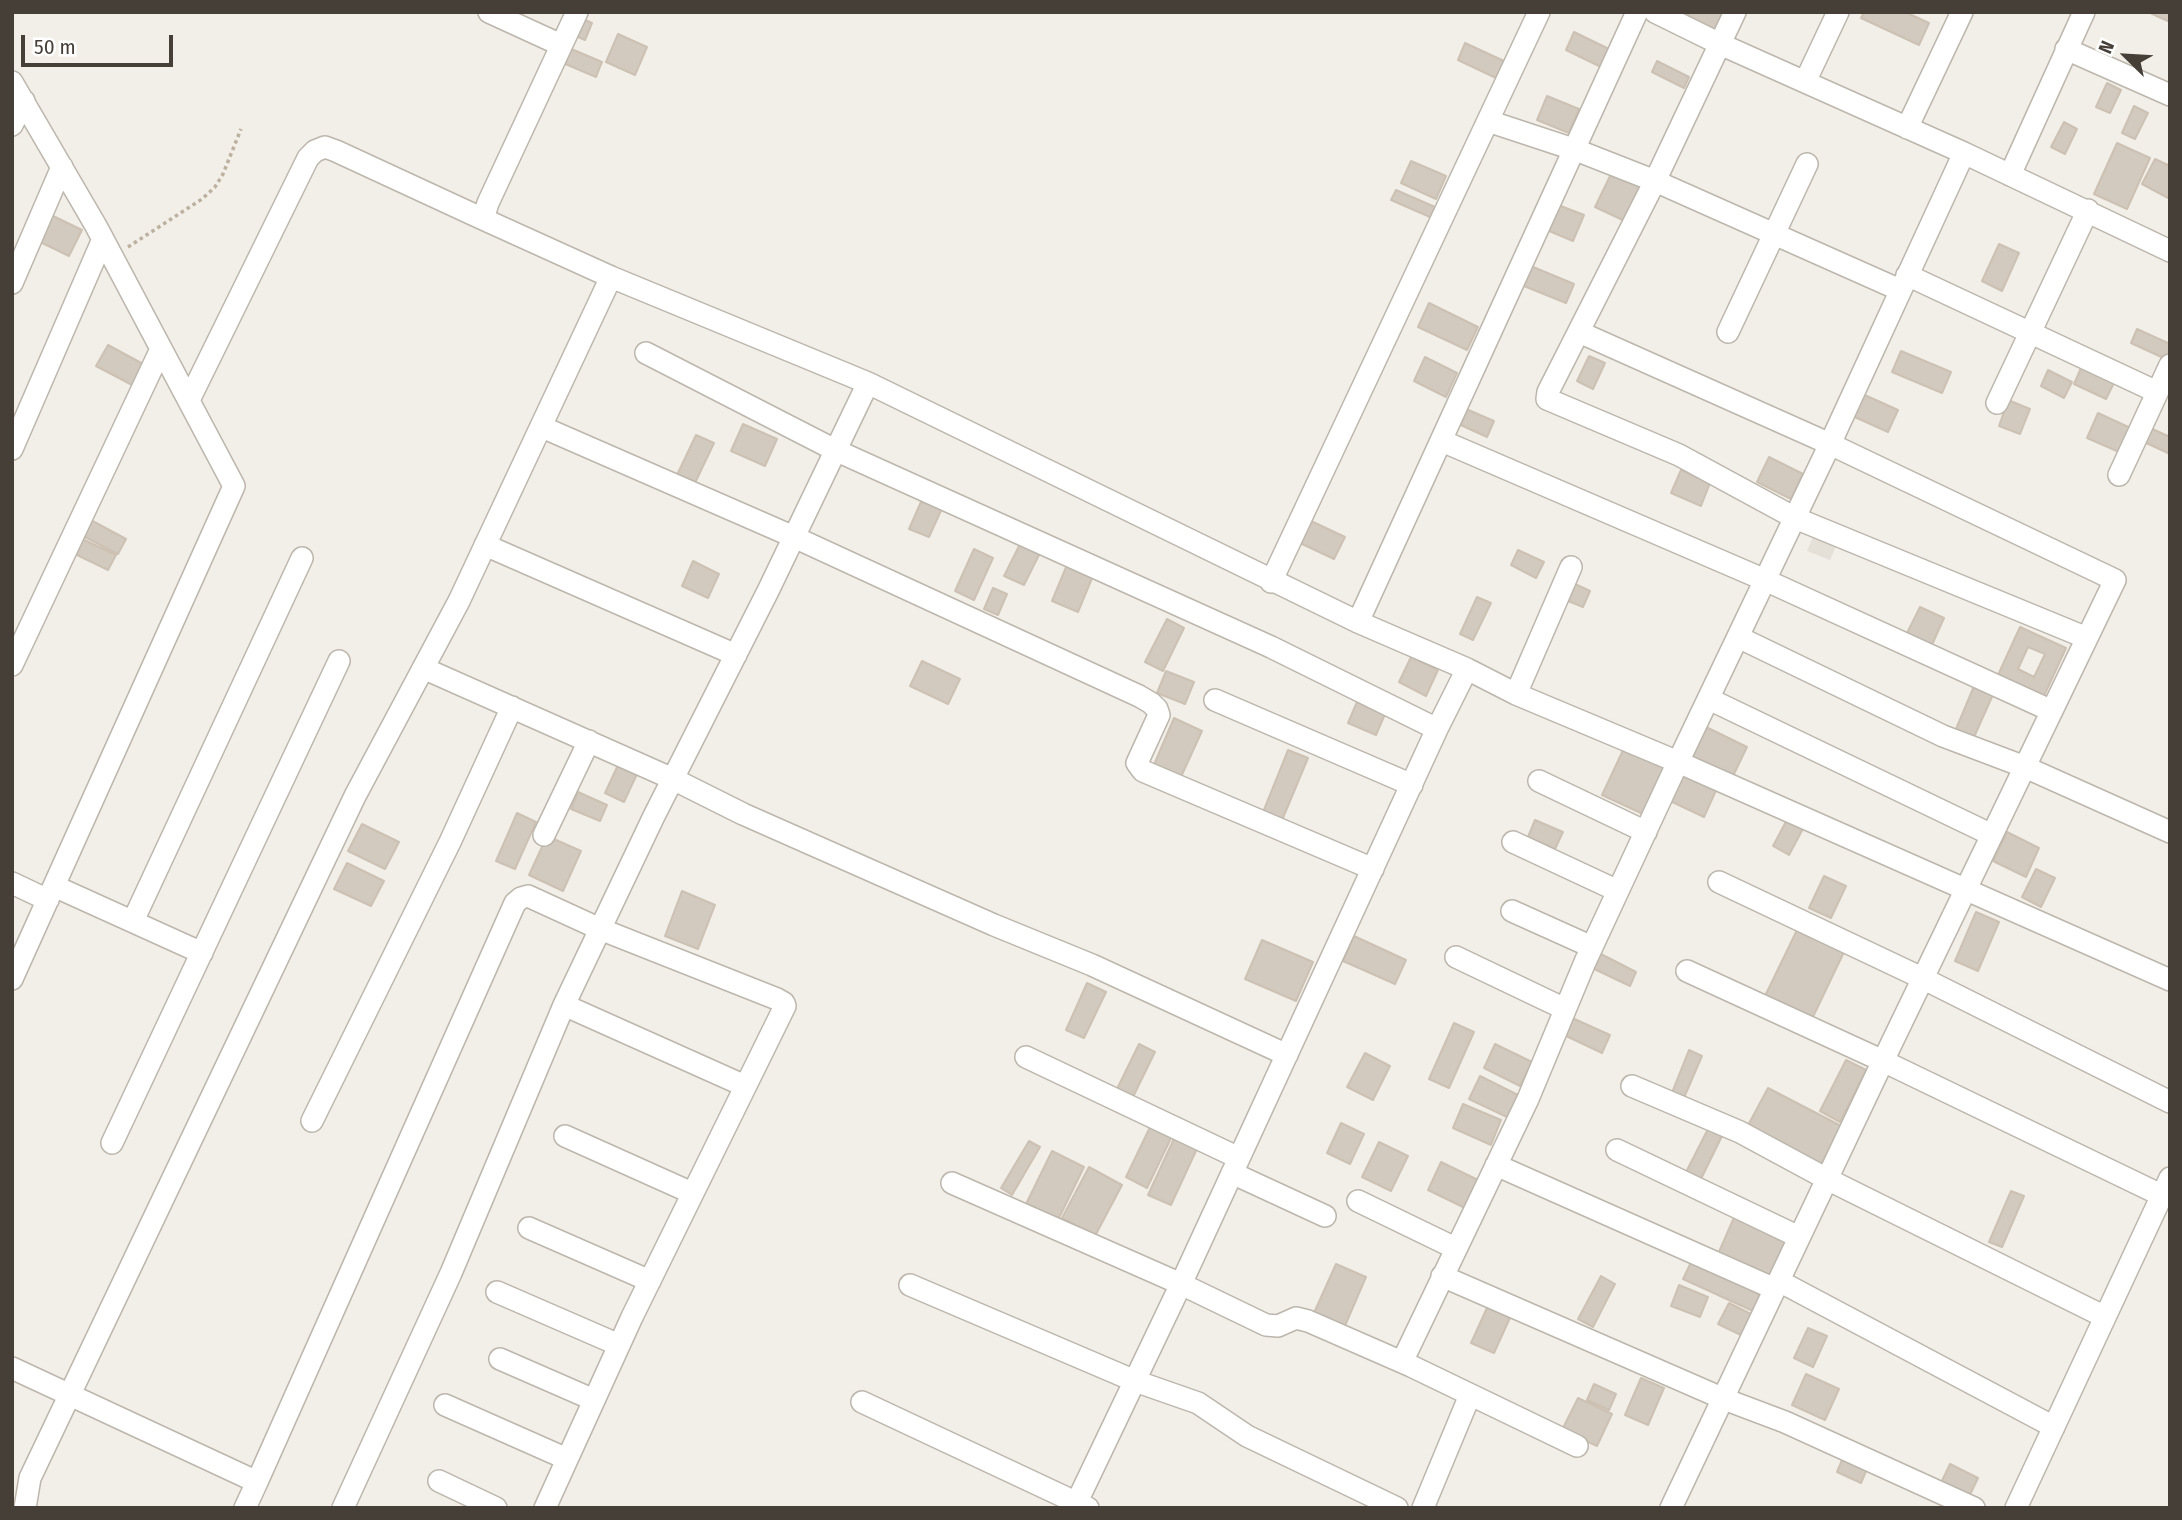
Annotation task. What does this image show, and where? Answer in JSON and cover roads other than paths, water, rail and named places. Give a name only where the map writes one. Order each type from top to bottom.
[{"type":"street","points":[[489,12],[561,45]]},
{"type":"street","points":[[483,219],[577,12]]},
{"type":"street","points":[[1272,582],[1539,12]]},
{"type":"street","points":[[1358,622],[1637,12]]},
{"type":"street","points":[[1655,12],[1720,44],[1964,153],[2170,251]]},
{"type":"street","points":[[1735,12],[1655,181],[1548,392],[1547,399],[1679,455],[1795,518],[2087,638]]},
{"type":"street","points":[[1805,82],[1838,12]]},
{"type":"street","points":[[1907,128],[1962,12]]},
{"type":"street","points":[[2010,175],[2084,12]]},
{"type":"street","points":[[2066,49],[2170,95]]},
{"type":"street","points":[[12,82],[108,248],[234,486],[12,979]]},
{"type":"street","points":[[12,125],[24,101]]},
{"type":"street","points":[[1488,121],[1576,150],[1655,181],[1773,234],[2031,333],[2157,391]]},
{"type":"street","points":[[189,400],[308,158],[314,150],[325,147],[611,277],[867,383],[1272,582],[1467,669],[1516,694],[1678,762],[2170,980]]},
{"type":"street","points":[[1402,1362],[1528,1099],[1592,947],[1830,444],[1964,153]]},
{"type":"street","points":[[1728,332],[1807,164]]},
{"type":"street","points":[[12,284],[62,167]]},
{"type":"street","points":[[1997,403],[2088,211]]},
{"type":"street","points":[[12,449],[108,248]]},
{"type":"street","points":[[25,1508],[30,1478],[355,796],[460,601],[611,277]]},
{"type":"street","points":[[1579,332],[1830,444],[2115,580],[1922,978],[1671,1508]]},
{"type":"street","points":[[12,665],[161,349]]},
{"type":"street","points":[[646,353],[835,450],[1271,647],[1437,729]]},
{"type":"street","points":[[2119,475],[2170,365]]},
{"type":"street","points":[[343,1508],[447,1284],[564,1005],[867,383]]},
{"type":"street","points":[[542,427],[794,537],[1139,695],[1151,703],[1159,715],[1137,763],[1143,771],[1373,869]]},
{"type":"street","points":[[1442,441],[1765,580],[2052,711]]},
{"type":"street","points":[[485,545],[736,655]]},
{"type":"street","points":[[133,921],[302,558]]},
{"type":"street","points":[[1516,694],[1571,567]]},
{"type":"street","points":[[1738,637],[1943,736],[2025,767],[2170,832]]},
{"type":"street","points":[[112,1143],[340,661]]},
{"type":"street","points":[[423,668],[673,779],[743,814],[1092,965],[1287,1055]]},
{"type":"street","points":[[862,1402],[1080,1506],[1135,1381],[1467,669]]},
{"type":"street","points":[[1709,699],[1992,835]]},
{"type":"street","points":[[1215,700],[1412,785]]},
{"type":"street","points":[[312,1121],[450,842],[512,707]]},
{"type":"street","points":[[544,835],[589,741]]},
{"type":"street","points":[[1539,781],[1646,832]]},
{"type":"street","points":[[1513,842],[1618,891]]},
{"type":"street","points":[[1719,882],[1922,978],[2170,1102]]},
{"type":"street","points":[[12,883],[51,893],[133,921],[202,953]]},
{"type":"street","points":[[245,1508],[515,903],[528,897],[784,1003],[784,1009],[619,1345],[544,1508]]},
{"type":"street","points":[[1512,911],[1592,947]]},
{"type":"street","points":[[1456,957],[1566,1009]]},
{"type":"street","points":[[1687,971],[2166,1186],[2016,1508]]},
{"type":"street","points":[[564,1005],[745,1086]]},
{"type":"street","points":[[1026,1057],[1236,1165],[1325,1216]]},
{"type":"street","points":[[1632,1086],[1740,1132],[1827,1179],[2105,1317]]},
{"type":"street","points":[[565,1136],[692,1194]]},
{"type":"street","points":[[1617,1150],[1800,1237]]},
{"type":"street","points":[[1496,1165],[1777,1285],[2054,1427]]},
{"type":"street","points":[[952,1183],[1181,1284],[1266,1325],[1278,1326],[1296,1318],[1308,1321],[1402,1362],[1577,1446]]},
{"type":"street","points":[[1358,1201],[1455,1248]]},
{"type":"street","points":[[529,1228],[650,1281]]},
{"type":"street","points":[[1442,1276],[1724,1399],[1785,1422],[1975,1508]]},
{"type":"street","points":[[910,1285],[1135,1381],[1198,1403],[1247,1436],[1397,1508]]},
{"type":"street","points":[[496,1292],[619,1345]]},
{"type":"street","points":[[500,1359],[594,1400]]},
{"type":"street","points":[[12,1368],[257,1482]]},
{"type":"street","points":[[1423,1508],[1471,1395]]},
{"type":"street","points":[[445,1405],[567,1459]]},
{"type":"street","points":[[439,1481],[496,1508]]}]
